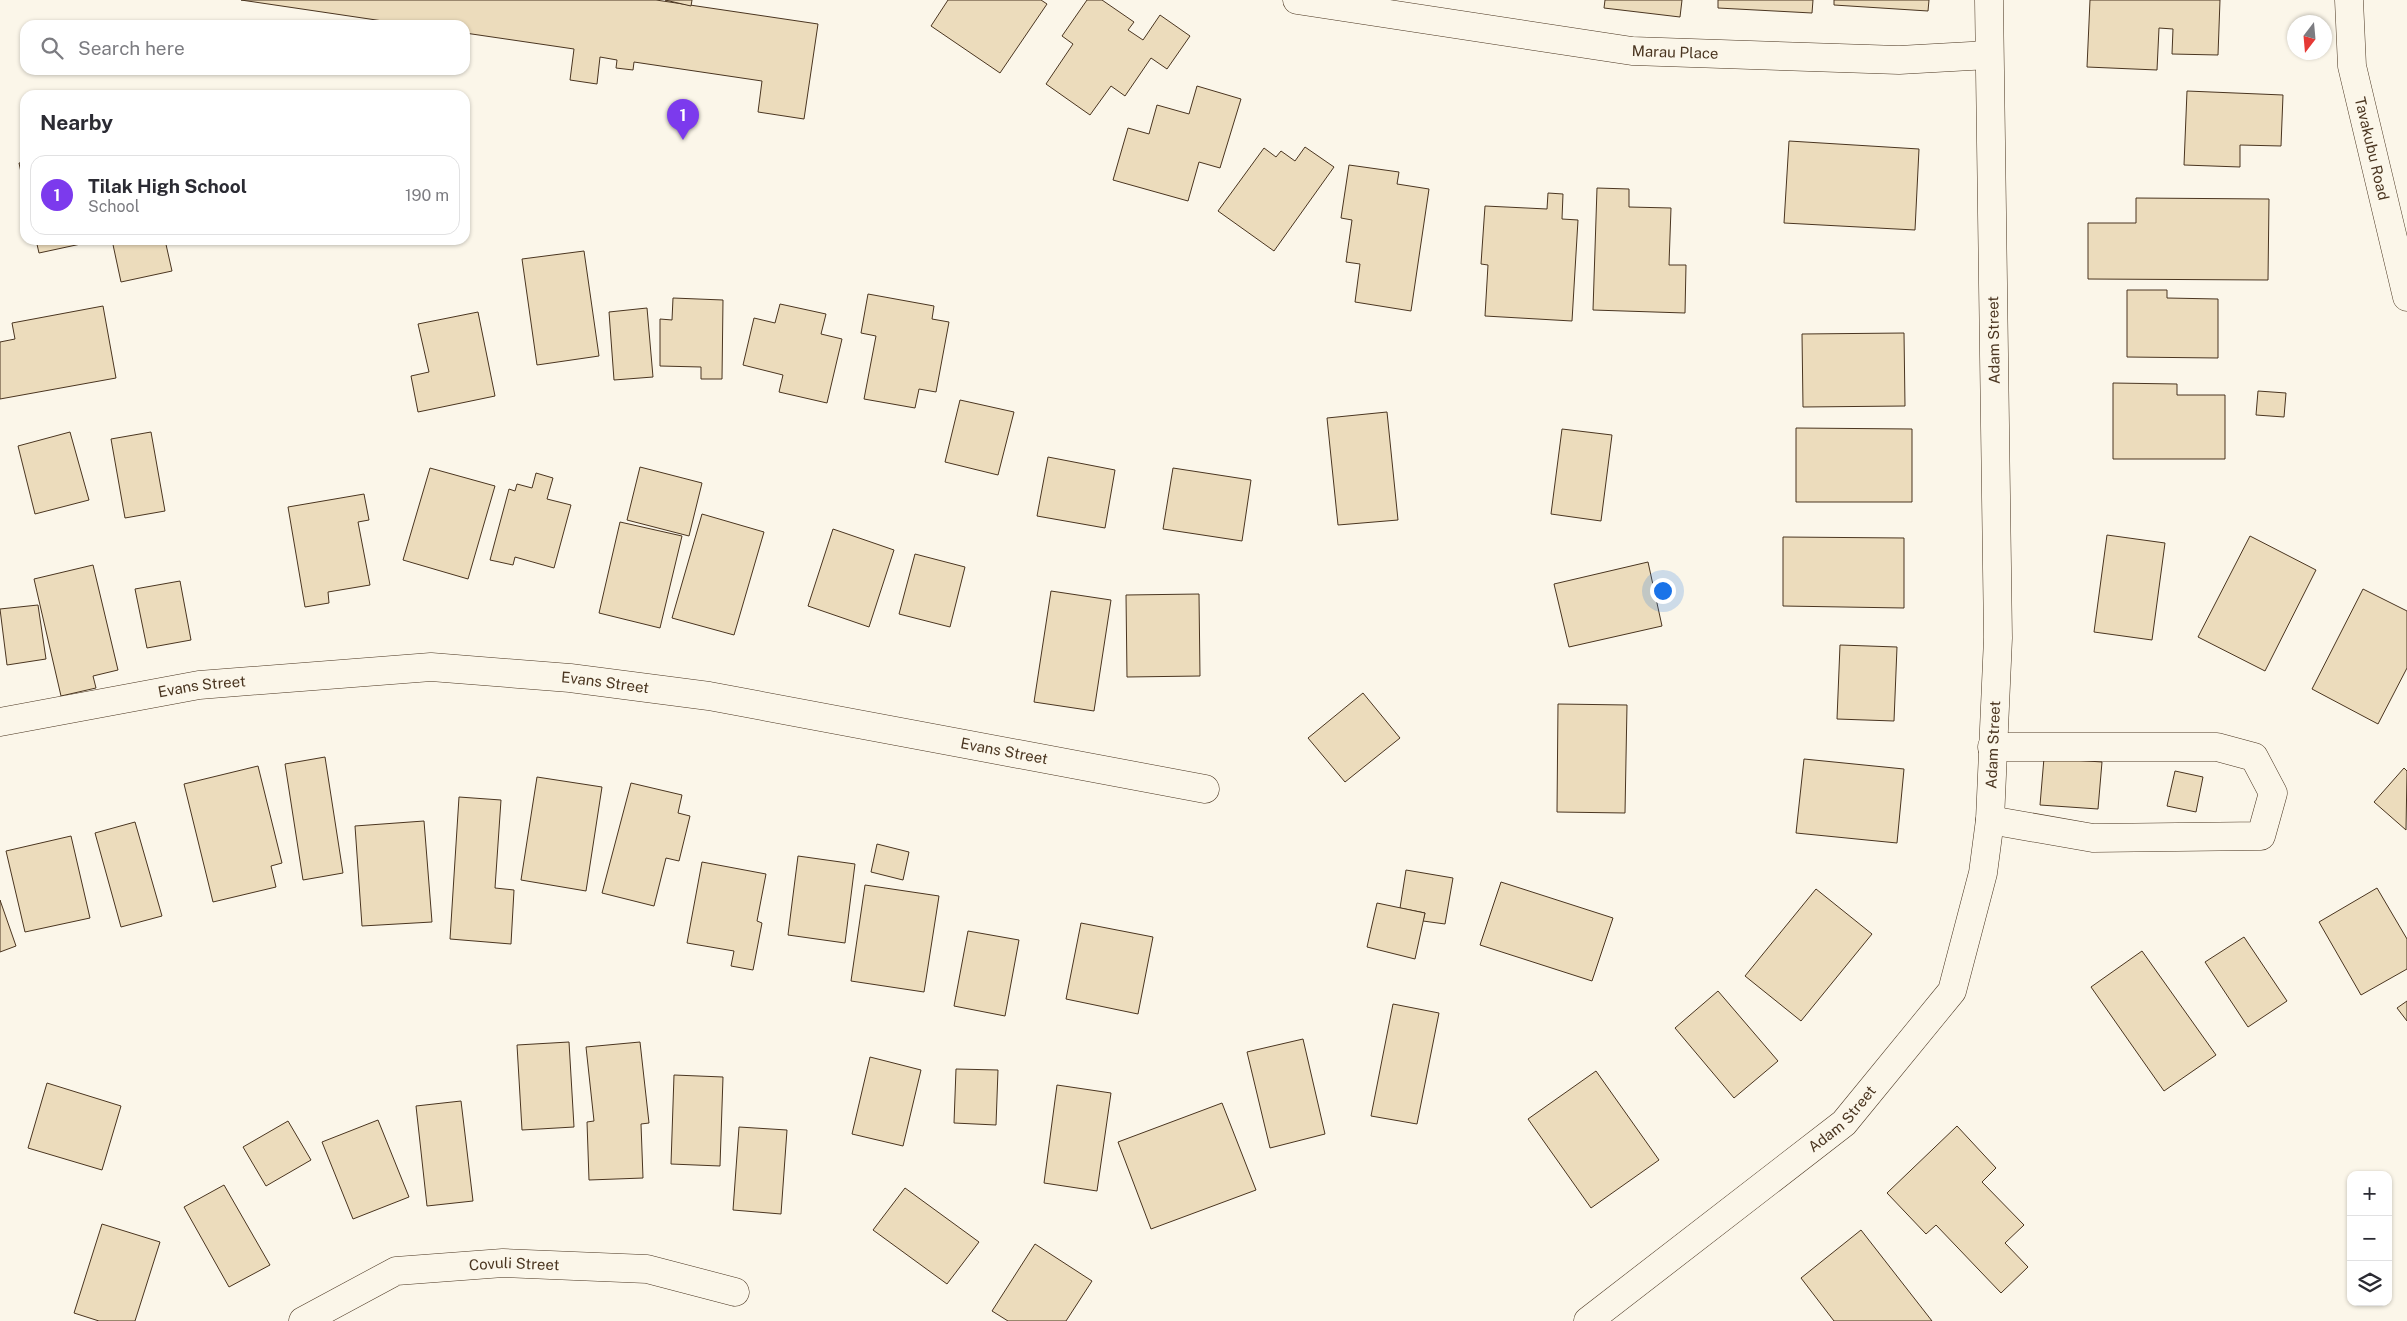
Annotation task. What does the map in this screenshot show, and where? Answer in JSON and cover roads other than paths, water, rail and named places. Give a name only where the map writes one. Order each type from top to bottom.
[{"type":"street","name":"Marau Place","points":[[1297,0],[1632,51],[1899,60],[1989,55]]},
{"type":"street","name":"Adam Street","points":[[1588,1321],[1844,1123],[1952,991],[1983,873],[1990,820],[1998,638],[1989,0]]},
{"type":"street","name":"Tavakubu Road","points":[[2349,0],[2352,66],[2407,297]]},
{"type":"street","name":"Evans Street","points":[[0,722],[199,685],[431,667],[570,678],[710,696],[1205,788]]},
{"type":"street","points":[[1990,820],[2093,838],[2261,836],[2273,793],[2254,758],[2217,747],[1992,747]]},
{"type":"street","name":"Covuli Street","points":[[303,1321],[396,1271],[503,1263],[647,1269],[735,1292]]},
{"type":"place","name":"Tilak High School","points":[[683,140]]}]
